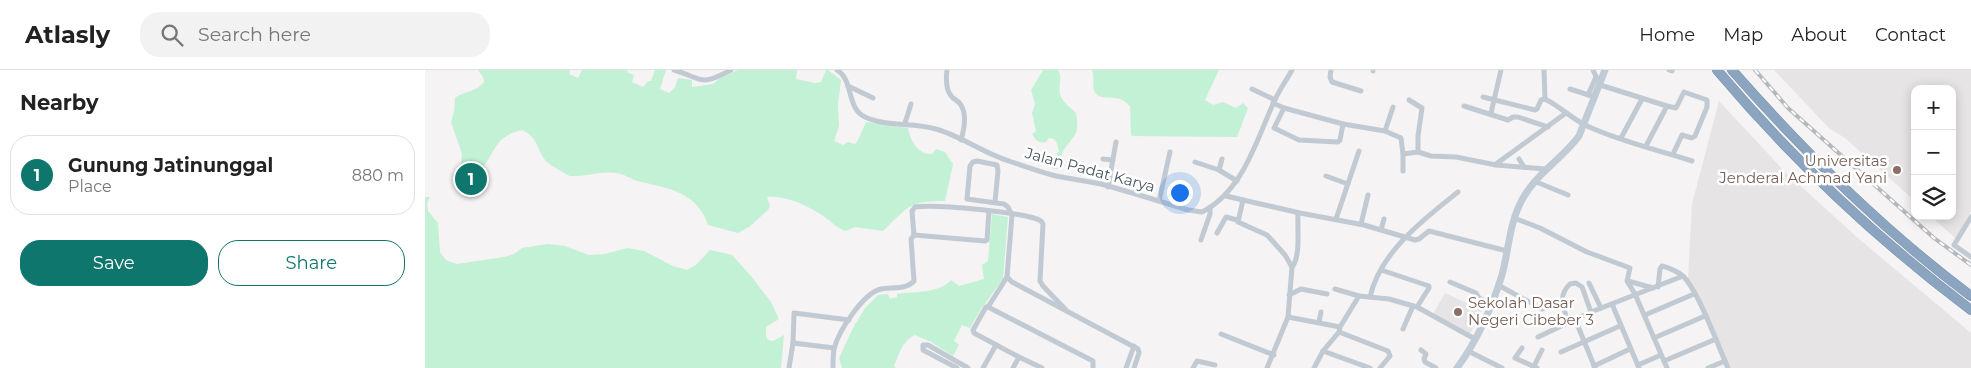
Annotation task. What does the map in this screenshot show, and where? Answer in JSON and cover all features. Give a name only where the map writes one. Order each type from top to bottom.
[{"type":"highway","points":[[1717,70],[1791,152],[1853,213],[1900,254],[1971,310]]},
{"type":"highway","points":[[1732,70],[1822,166],[1864,206],[1971,296]]},
{"type":"main road","points":[[1457,368],[1475,339],[1492,303],[1514,218],[1522,199],[1545,169],[1573,145],[1585,125],[1592,96],[1600,85],[1606,71]]},
{"type":"street","points":[[674,70],[699,80],[709,80],[731,70]]},
{"type":"street","name":"Jalan Padat Karya","points":[[837,70],[843,74],[856,108],[863,116],[873,120],[937,129],[1008,161],[1055,176],[1085,181],[1194,212],[1202,212],[1209,209]]},
{"type":"street","points":[[947,70],[950,94],[960,104],[962,109],[964,130],[961,140]]},
{"type":"street","points":[[1201,240],[1210,214],[1209,209],[1226,196],[1237,181],[1274,102],[1292,70]]},
{"type":"street","points":[[1331,70],[1329,77],[1332,82],[1361,91]]},
{"type":"street","points":[[1491,113],[1501,70]]},
{"type":"street","points":[[1544,70],[1545,99]]},
{"type":"street","points":[[1593,70],[1600,85],[1667,106],[1676,108],[1684,92],[1707,100],[1708,104],[1695,136],[1691,138],[1682,135],[1673,154]]},
{"type":"street","points":[[1571,89],[1592,96],[1596,77]]},
{"type":"street","points":[[848,86],[873,98]]},
{"type":"street","points":[[1252,89],[1285,108],[1343,124],[1385,132],[1402,139],[1403,171]]},
{"type":"street","points":[[1483,97],[1535,110],[1541,100],[1545,99]]},
{"type":"street","points":[[1545,99],[1561,107],[1565,113],[1585,125],[1692,161]]},
{"type":"street","points":[[1621,138],[1642,99]]},
{"type":"street","points":[[1409,100],[1422,108],[1418,136],[1419,152]]},
{"type":"street","points":[[905,123],[911,104]]},
{"type":"street","points":[[1464,106],[1491,113],[1508,120],[1518,117],[1548,127]]},
{"type":"street","points":[[1646,146],[1667,106]]},
{"type":"street","points":[[1385,132],[1393,107]]},
{"type":"street","points":[[1274,128],[1285,108]]},
{"type":"street","points":[[1496,165],[1565,113]]},
{"type":"street","points":[[1264,124],[1299,140],[1335,142],[1340,140],[1343,124]]},
{"type":"street","points":[[1108,187],[1116,142]]},
{"type":"street","points":[[1336,219],[1359,151]]},
{"type":"street","points":[[1159,201],[1171,152]]},
{"type":"street","points":[[1403,154],[1419,152],[1431,156],[1496,165],[1545,169]]},
{"type":"street","points":[[1103,159],[1113,160]]},
{"type":"street","points":[[1219,170],[1223,159]]},
{"type":"street","points":[[1519,159],[1524,166]]},
{"type":"street","points":[[995,202],[997,165],[973,162],[970,166],[967,199],[1006,204],[1011,214],[1007,277],[988,307],[986,307],[973,331],[1042,368]]},
{"type":"street","points":[[1195,162],[1219,170],[1237,181]]},
{"type":"street","points":[[1326,176],[1348,184]]},
{"type":"street","points":[[1534,181],[1568,195]]},
{"type":"street","points":[[1370,297],[1374,281],[1406,237],[1423,218],[1458,192]]},
{"type":"street","points":[[1361,224],[1368,195]]},
{"type":"street","points":[[1226,196],[1299,213],[1361,224],[1417,240],[1429,231],[1507,251]]},
{"type":"street","points":[[1237,220],[1243,200]]},
{"type":"street","points":[[833,368],[834,348],[862,301],[875,291],[908,286],[914,281],[911,239],[914,234],[912,210],[915,207],[989,210],[1041,220],[1043,224],[1040,281],[1067,311]]},
{"type":"street","points":[[914,234],[985,241],[987,240],[989,210]]},
{"type":"street","points":[[1291,267],[1295,262],[1298,246],[1299,213]]},
{"type":"street","points":[[1217,233],[1226,217],[1237,220],[1267,235],[1285,255],[1291,267],[1288,317],[1274,355],[1267,368]]},
{"type":"street","points":[[1971,217],[1954,245],[1971,257]]},
{"type":"street","points":[[1514,218],[1603,259],[1628,266],[1630,268],[1627,281],[1645,315],[1667,368]]},
{"type":"street","points":[[1381,230],[1384,219]]},
{"type":"street","points":[[1656,287],[1662,266],[1683,276],[1705,316],[1728,368]]},
{"type":"street","points":[[1381,270],[1429,286],[1403,328]]},
{"type":"street","points":[[1538,337],[1591,312],[1683,276]]},
{"type":"street","points":[[1007,277],[1013,282],[1134,346],[1139,351],[1134,368]]},
{"type":"street","points":[[1627,281],[1656,287]]},
{"type":"street","points":[[1450,282],[1476,293],[1479,297],[1492,303]]},
{"type":"street","points":[[1568,322],[1561,301],[1562,294],[1570,284],[1576,283],[1582,287],[1591,312]]},
{"type":"street","points":[[1589,283],[1601,308]]},
{"type":"street","points":[[1498,285],[1542,309],[1561,301]]},
{"type":"street","points":[[1289,295],[1301,289],[1327,294]]},
{"type":"street","points":[[1335,289],[1359,296],[1389,299],[1415,306],[1475,339]]},
{"type":"street","points":[[1645,315],[1694,294]]},
{"type":"street","points":[[1314,368],[1359,296]]},
{"type":"street","points":[[1612,304],[1638,366],[1661,355]]},
{"type":"street","points":[[988,307],[1093,361],[1093,368]]},
{"type":"street","points":[[1319,322],[1321,312]]},
{"type":"street","points":[[789,368],[793,343],[794,314],[849,320]]},
{"type":"street","points":[[1654,338],[1705,316]]},
{"type":"street","points":[[1288,317],[1319,322],[1388,351],[1390,356],[1380,368]]},
{"type":"street","points":[[1575,319],[1595,367],[1630,349]]},
{"type":"street","points":[[1561,352],[1620,326]]},
{"type":"street","points":[[1221,334],[1274,355]]},
{"type":"street","points":[[1664,361],[1716,339]]},
{"type":"street","points":[[793,343],[834,348]]},
{"type":"street","points":[[983,368],[996,344]]},
{"type":"street","points":[[957,368],[923,350],[923,345],[968,368]]},
{"type":"street","points":[[1126,368],[1134,346]]},
{"type":"street","points":[[1521,348],[1515,358],[1535,367],[1542,350]]},
{"type":"street","points":[[1421,350],[1426,354],[1425,362],[1436,368]]},
{"type":"street","points":[[1323,351],[1370,368]]},
{"type":"street","points":[[1468,351],[1502,368]]},
{"type":"street","points":[[1013,368],[1019,356]]},
{"type":"street","points":[[1193,368],[1197,361],[1215,365]]},
{"type":"street","points":[[1708,368],[1725,361]]},
{"type":"street","points":[[1347,368],[1350,362]]},
{"type":"shaded area","name":"Universitas Jenderal Achmad Yani","points":[[1774,70],[1971,70],[1971,211],[1956,239],[1935,220],[1956,220],[1956,85],[1911,85],[1911,197],[1845,138],[1829,128]]},
{"type":"shaded area","points":[[1719,101],[1785,172],[1859,239],[1971,333],[1971,368],[1730,368],[1688,278],[1692,204]]},
{"type":"shaded area","name":"Sekolah Dasar Negeri Cibeber 3","points":[[1445,293],[1482,310],[1470,334],[1433,314]]},
{"type":"green space","points":[[478,70],[570,70],[569,74],[578,78],[582,70],[627,70],[628,73],[634,75],[632,82],[643,87],[648,81],[651,81],[655,70],[666,70],[660,89],[669,93],[675,87],[678,78],[692,80],[692,87],[713,84],[720,78],[738,70],[797,70],[796,79],[815,83],[821,82],[826,70],[828,70],[841,80],[838,104],[839,126],[834,141],[843,145],[848,142],[855,144],[866,122],[908,128],[915,146],[927,154],[932,154],[936,149],[945,152],[953,164],[945,201],[923,202],[909,207],[883,231],[855,227],[846,231],[813,210],[798,203],[782,198],[767,197],[770,206],[768,210],[749,227],[738,233],[708,225],[703,214],[690,199],[672,190],[616,173],[570,176],[547,162],[532,137],[522,130],[511,133],[504,138],[486,163],[474,175],[455,178],[461,164],[462,154],[451,122],[455,98],[481,86],[484,82]]},
{"type":"green space","points":[[1043,70],[1058,70],[1061,97],[1076,113],[1077,128],[1075,136],[1062,153],[1059,169],[1049,166],[1048,161],[1059,151],[1055,140],[1049,138],[1046,142],[1039,142],[1032,134],[1036,131],[1032,113],[1035,104],[1031,90]]},
{"type":"green space","points":[[1092,70],[1219,70],[1205,100],[1213,105],[1223,102],[1236,108],[1243,103],[1248,108],[1237,137],[1133,136],[1131,135],[1130,106],[1117,98],[1099,96],[1093,88]]},
{"type":"green space","points":[[425,197],[430,197],[427,203],[428,211],[438,223],[440,252],[446,260],[457,264],[504,257],[514,254],[522,248],[548,244],[565,246],[589,255],[605,254],[627,248],[644,251],[673,266],[687,270],[696,265],[710,250],[732,255],[771,302],[779,319],[766,327],[766,336],[768,340],[773,341],[784,335],[781,368],[425,368]]},
{"type":"green space","points":[[992,214],[1008,217],[1003,279],[970,328],[962,325],[954,341],[959,345],[953,356],[931,342],[915,335],[901,348],[894,366],[896,368],[842,368],[839,358],[853,328],[865,308],[878,295],[888,294],[890,299],[897,297],[897,294],[940,288],[951,280],[959,286],[984,279],[982,265],[988,261]]},
{"type":"railway","points":[[1755,70],[1788,108],[1934,238],[1971,265]]},
{"type":"place","name":"Universitas Jenderal Achmad Yani","points":[[1897,170]]},
{"type":"place","name":"Gunung Jatinunggal","points":[[471,179]]},
{"type":"place","name":"Sekolah Dasar Negeri Cibeber 3","points":[[1458,312]]}]
